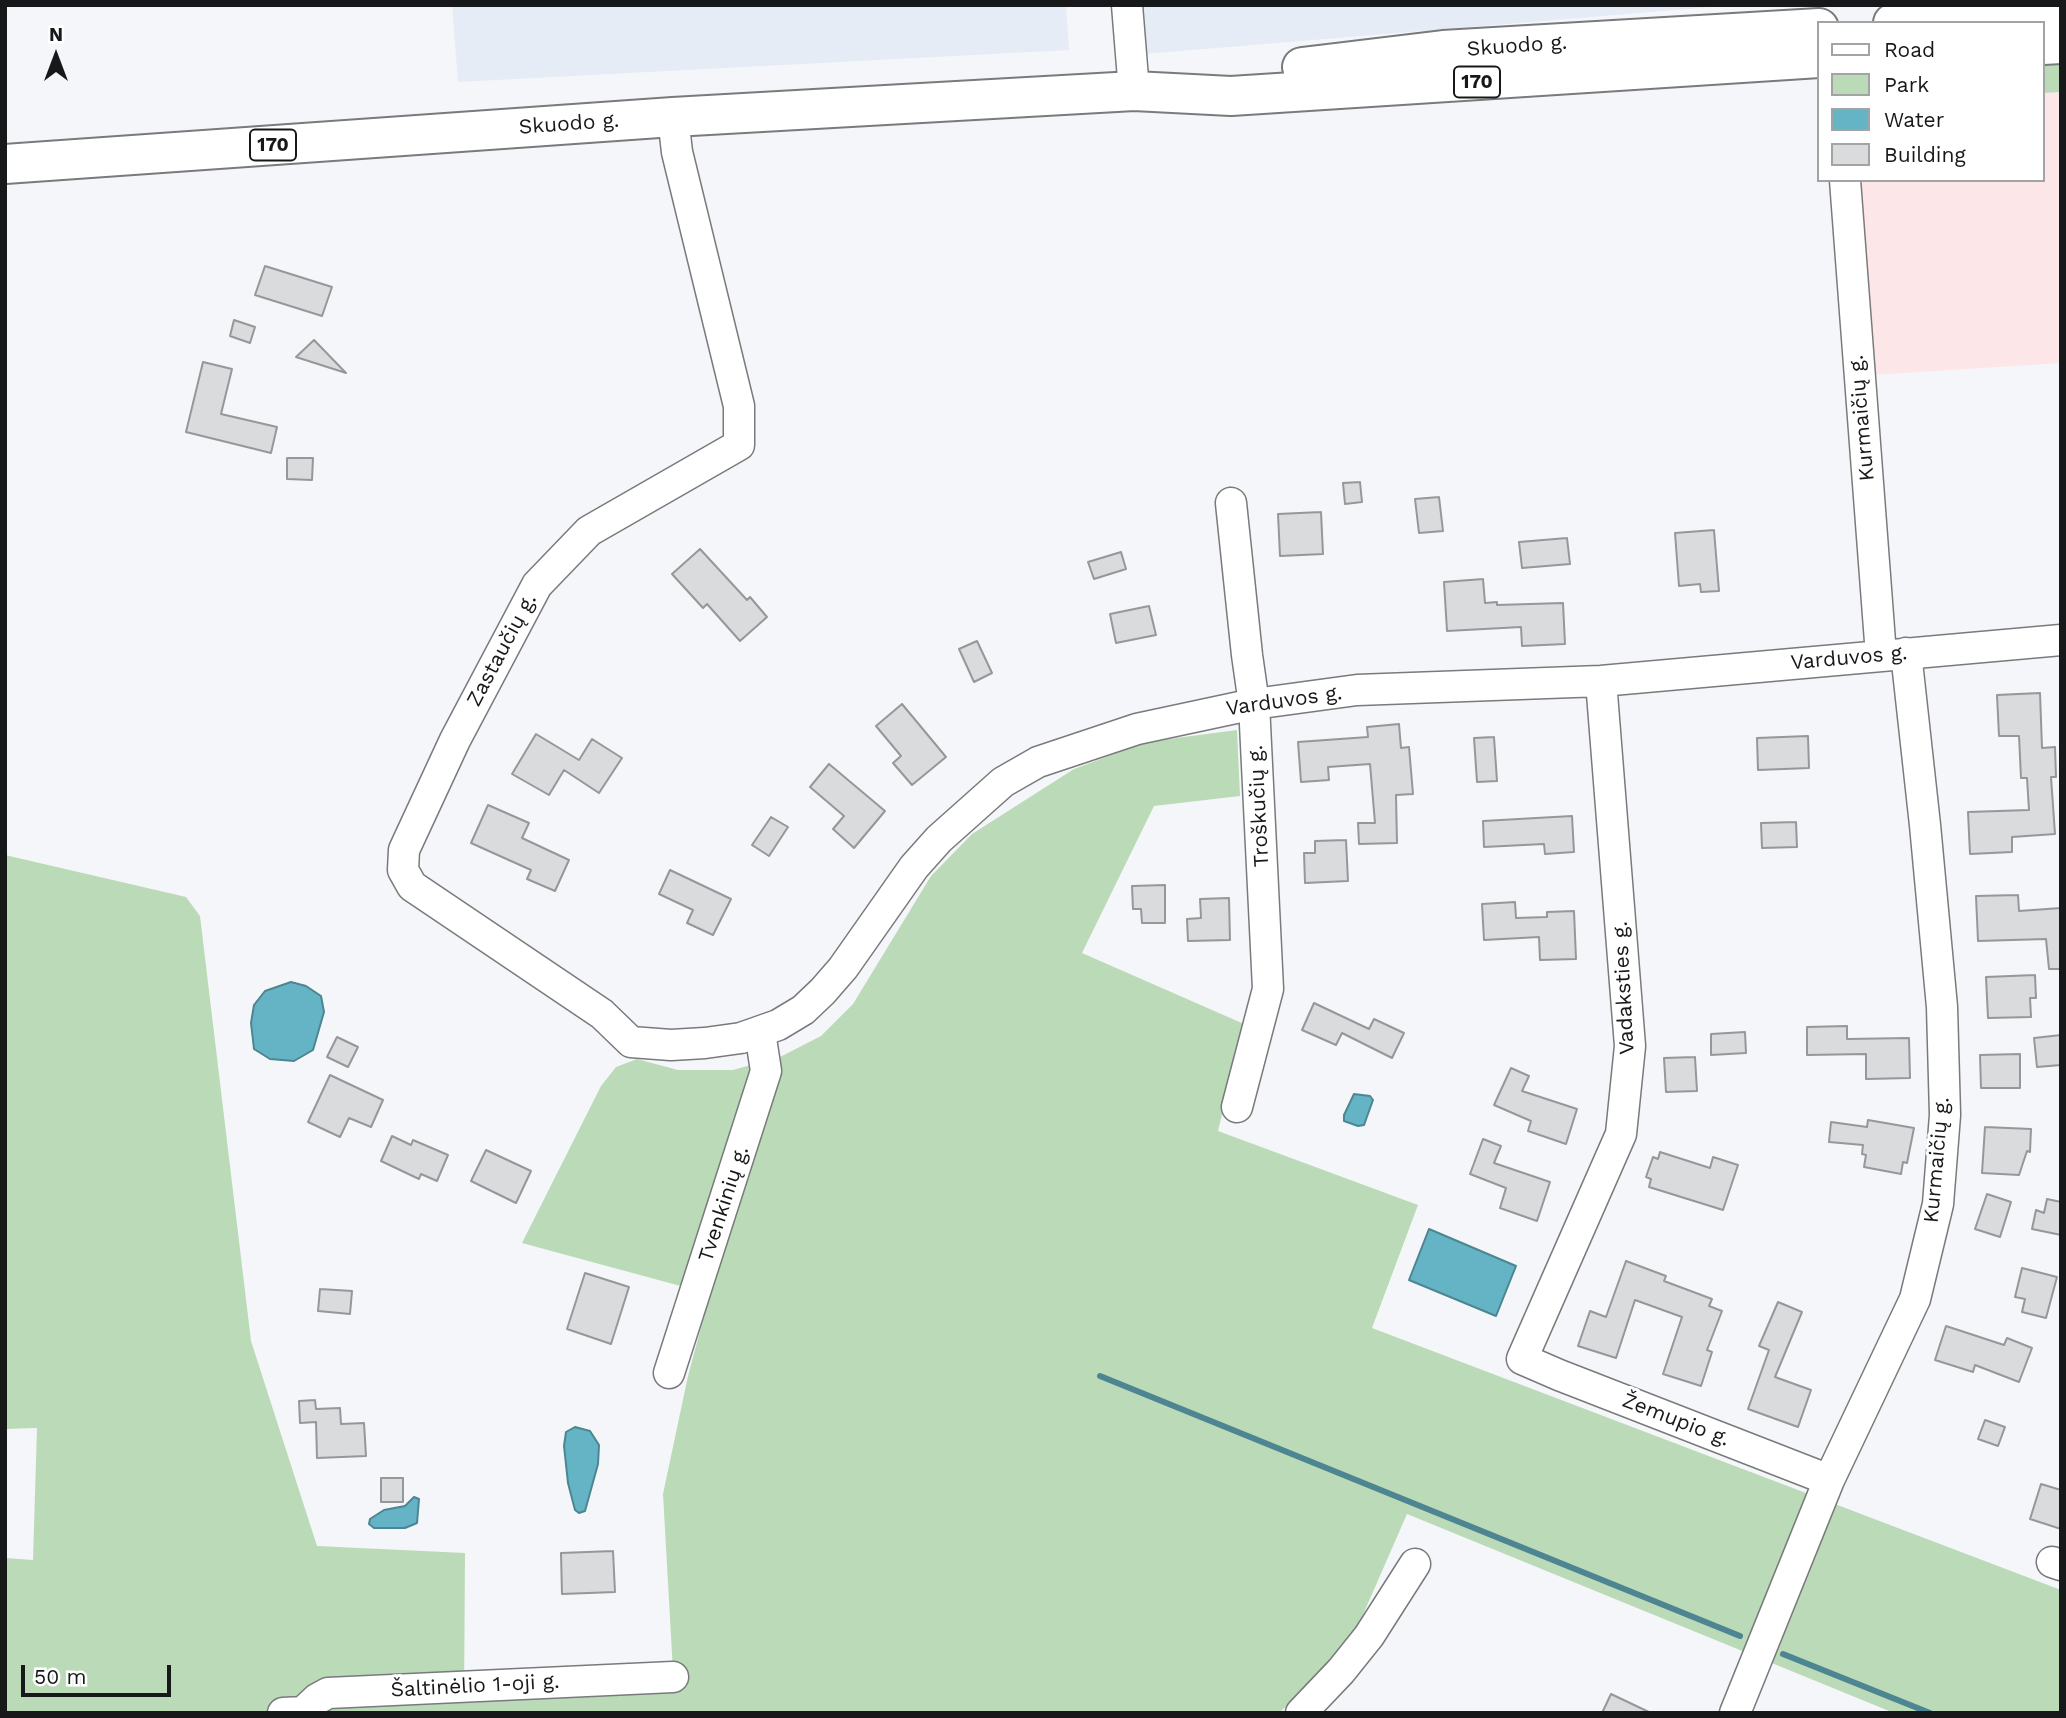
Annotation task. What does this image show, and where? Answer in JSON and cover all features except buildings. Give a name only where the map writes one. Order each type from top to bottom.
[{"type":"main road","points":[[1921,21],[2061,11]]},
{"type":"main road","name":"Skuodo g.","points":[[5,164],[673,117],[1134,91],[1231,75],[1443,50],[1818,28]]},
{"type":"main road","name":"Skuodo g.","points":[[1134,91],[1231,96],[1818,58]]},
{"type":"street","points":[[1127,5],[1134,91]]},
{"type":"street","name":"Zastaučių g.","points":[[631,1042],[602,1014],[412,886],[402,870],[404,850],[455,740],[537,584],[589,531],[739,445],[739,406],[677,152],[673,117]]},
{"type":"street","name":"Kurmaičių g.","points":[[1735,1713],[1829,1480],[1915,1299],[1938,1204],[1945,1115],[1942,1007],[1926,825],[1893,654],[1845,182]]},
{"type":"street","name":"Troškučių g.","points":[[1231,503],[1254,704],[1268,989],[1237,1107]]},
{"type":"street","name":"Varduvos g.","points":[[631,1042],[671,1045],[741,1038],[778,1025],[803,1010],[844,968],[914,867],[956,823],[1003,782],[1038,762],[1150,726],[1254,704],[1357,690],[1601,681],[2061,640]]},
{"type":"street","name":"Vadaksties g.","points":[[1522,1359],[1621,1134],[1630,1046],[1601,681]]},
{"type":"street","name":"Tvenkinių g.","points":[[669,1373],[766,1071],[760,1032]]},
{"type":"street","name":"Žemupio g.","points":[[1522,1359],[1829,1480]]},
{"type":"street","points":[[1301,1713],[1341,1671],[1369,1636],[1415,1564]]},
{"type":"street","name":"Šaltinėlio 1-oji g.","points":[[296,1712],[328,1693],[673,1677]]},
{"type":"shaded area","points":[[452,5],[1066,5],[1069,50],[458,82]]},
{"type":"shaded area","points":[[1127,5],[1736,5],[1132,55]]},
{"type":"shaded area","points":[[2061,92],[2061,363],[1871,375],[1857,182],[2045,182],[2045,93]]},
{"type":"green space","points":[[2061,56],[2061,92],[2045,93],[2045,57]]},
{"type":"green space","points":[[1237,730],[1240,796],[1154,806],[1082,953],[1244,1024],[1218,1131],[1418,1205],[1372,1328],[2061,1590],[2061,1713],[1894,1713],[1407,1514],[1355,1633],[1305,1689],[1279,1713],[5,1713],[5,1558],[33,1560],[37,1428],[5,1429],[5,855],[186,897],[200,916],[251,1341],[317,1546],[465,1553],[464,1703],[674,1689],[663,1494],[688,1376],[710,1294],[522,1243],[601,1086],[616,1067],[637,1059],[678,1070],[733,1070],[780,1057],[821,1036],[853,1004],[931,876],[972,834],[1074,769],[1146,742]]},
{"type":"water","points":[[291,982],[306,986],[321,996],[324,1012],[313,1050],[294,1061],[270,1059],[254,1049],[251,1023],[254,1005],[265,991]]},
{"type":"water","points":[[1354,1094],[1370,1096],[1373,1100],[1364,1125],[1358,1126],[1344,1121]]},
{"type":"water","points":[[1429,1229],[1516,1266],[1496,1316],[1409,1280]]},
{"type":"water","points":[[575,1427],[590,1431],[599,1445],[598,1464],[585,1511],[579,1513],[575,1510],[568,1483],[564,1446],[566,1432]]},
{"type":"water","points":[[414,1497],[419,1499],[417,1523],[405,1528],[374,1528],[369,1524],[370,1519],[384,1510],[405,1506]]},
{"type":"waterway","points":[[1100,1376],[1740,1636]]},
{"type":"waterway","points":[[1783,1654],[1930,1713]]}]
